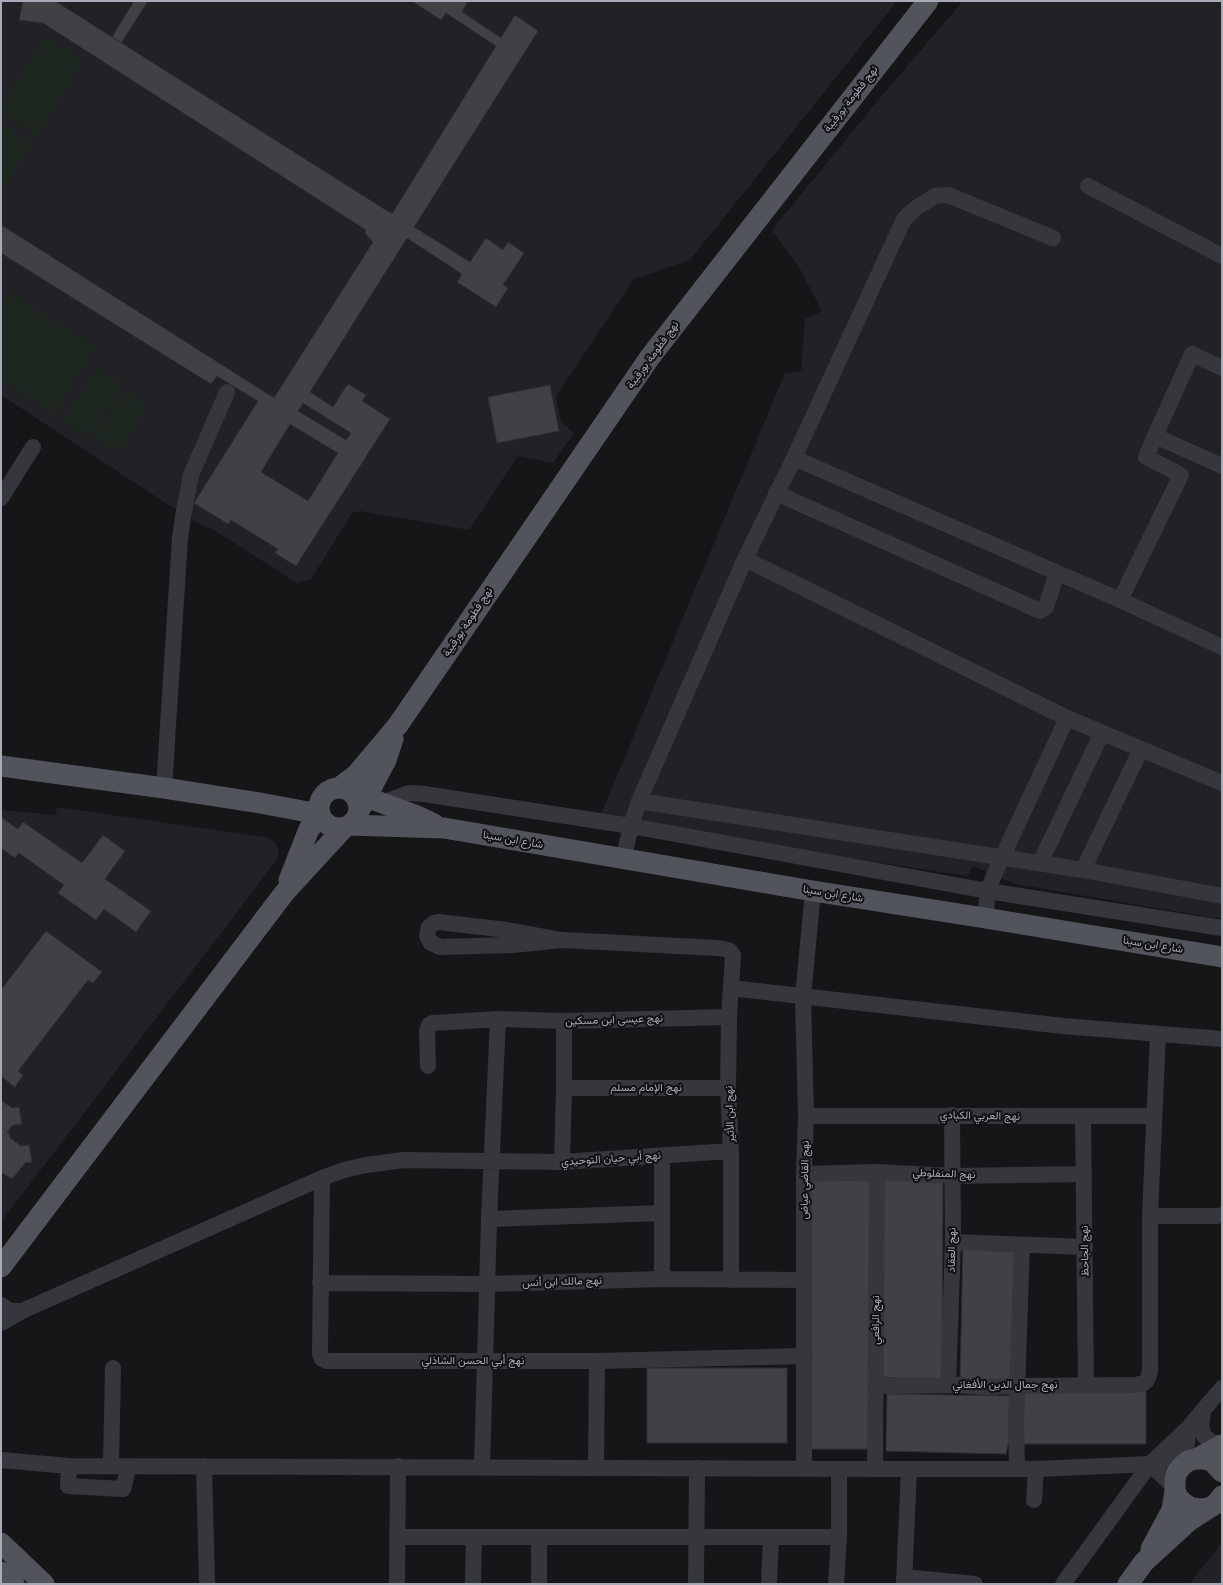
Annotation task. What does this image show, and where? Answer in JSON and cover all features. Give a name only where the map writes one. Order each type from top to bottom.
[{"type":"main road","name":"نهج فطومة بورقيبة","points":[[352,804],[356,775],[398,725],[650,357],[928,1]]},
{"type":"main road","name":"نهج فطومة بورقيبة","points":[[352,804],[386,760],[398,725]]},
{"type":"main road","points":[[1,766],[164,788],[260,803],[320,815]]},
{"type":"main road","points":[[260,803],[306,799],[352,804],[415,814],[444,828]]},
{"type":"main road","points":[[352,804],[339,828],[328,825],[320,815],[318,807],[352,804],[444,828]]},
{"type":"main road","points":[[1,1266],[352,804]]},
{"type":"main road","points":[[285,892],[310,829],[320,815]]},
{"type":"main road","name":"شارع ابن سينا","points":[[444,828],[624,860],[1222,957]]},
{"type":"main road","points":[[1128,1584],[1144,1562],[1172,1510],[1177,1472],[1182,1466],[1222,1444]]},
{"type":"main road","points":[[1192,1460],[1204,1459],[1212,1461],[1222,1472]]},
{"type":"main road","points":[[1175,1489],[1179,1499],[1192,1508],[1201,1509],[1216,1502]]},
{"type":"main road","points":[[1144,1562],[1189,1521],[1216,1502]]},
{"type":"main road","points":[[1,1543],[44,1584]]},
{"type":"main road","points":[[1,1572],[14,1584]]},
{"type":"street","points":[[1088,186],[1222,256]]},
{"type":"street","points":[[624,860],[631,826],[639,801],[745,559],[794,458],[904,218],[916,208],[935,196],[948,195],[1052,238]]},
{"type":"street","points":[[1120,600],[1181,475],[1146,457],[1155,436],[1192,354],[1222,368]]},
{"type":"street","points":[[164,788],[180,538],[183,517],[191,475],[227,392]]},
{"type":"street","points":[[1155,436],[1222,466]]},
{"type":"street","points":[[1,498],[33,447]]},
{"type":"street","points":[[794,458],[1120,600],[1222,647]]},
{"type":"street","points":[[776,493],[1040,611],[1046,606],[1057,573]]},
{"type":"street","points":[[745,559],[1067,718],[1222,783]]},
{"type":"street","points":[[985,918],[988,891],[1067,718]]},
{"type":"street","points":[[1040,864],[1102,733]]},
{"type":"street","points":[[1083,870],[1141,749]]},
{"type":"street","points":[[352,804],[409,793],[631,826],[988,891],[1222,928]]},
{"type":"street","points":[[639,801],[1003,856],[1040,864],[1083,870],[1222,896]]},
{"type":"street","name":"نهج القاضي عياض","points":[[804,1468],[804,1174],[806,1116],[803,996],[813,891]]},
{"type":"street","points":[[438,922],[507,930],[562,940],[513,945],[440,947],[430,942],[428,936],[429,927],[438,922]]},
{"type":"street","name":"نهج ابن الأثير","points":[[562,940],[729,950],[732,955],[728,1088],[731,1152],[731,1280]]},
{"type":"street","points":[[731,988],[1063,1026],[1222,1039]]},
{"type":"street","name":"نهج عيسى ابن مسكين","points":[[428,1066],[427,1031],[429,1025],[434,1023],[498,1019],[564,1021],[729,1017]]},
{"type":"street","points":[[482,1467],[489,1219],[498,1019]]},
{"type":"street","points":[[562,1162],[564,1021]]},
{"type":"street","points":[[1158,1034],[1150,1216],[1222,1215]]},
{"type":"street","name":"نهج الإمام مسلم","points":[[564,1088],[728,1088]]},
{"type":"street","name":"نهج العقاد","points":[[948,1385],[953,1242],[952,1115]]},
{"type":"street","name":"نهج العربي الكبادي","points":[[806,1116],[1154,1116]]},
{"type":"street","name":"نهج الجاحظ","points":[[1083,1117],[1086,1385]]},
{"type":"street","name":"نهج أبي حيان التوحيدي","points":[[1,1322],[322,1178],[344,1170],[366,1165],[398,1161],[562,1162],[731,1152]]},
{"type":"street","points":[[662,1156],[662,1280]]},
{"type":"street","name":"نهج المنفلوطي","points":[[804,1174],[877,1172],[953,1176],[1084,1174]]},
{"type":"street","name":"نهج الرافعي","points":[[875,1469],[877,1172]]},
{"type":"street","name":"نهج أبي الحسن الشاذلي","points":[[322,1178],[320,1354],[322,1358],[327,1361],[597,1361],[805,1356]]},
{"type":"street","points":[[489,1219],[662,1213]]},
{"type":"street","name":"نهج جمال الدين الأفغاني","points":[[875,1384],[890,1386],[948,1385],[980,1387],[1140,1385],[1147,1380],[1150,1372],[1150,1216]]},
{"type":"street","points":[[953,1242],[1085,1247]]},
{"type":"street","points":[[1017,1469],[1016,1422],[1022,1245]]},
{"type":"street","name":"نهج مالك ابن أنس","points":[[320,1284],[487,1284],[662,1280],[804,1280]]},
{"type":"street","points":[[1,1305],[10,1311],[22,1312]]},
{"type":"street","points":[[596,1468],[597,1361]]},
{"type":"street","points":[[111,1466],[113,1368]]},
{"type":"street","points":[[1063,1584],[1150,1464],[1189,1427],[1222,1388]]},
{"type":"street","points":[[1203,1411],[1201,1427],[1204,1436],[1213,1442],[1222,1444]]},
{"type":"street","points":[[1189,1427],[1186,1449],[1192,1460]]},
{"type":"street","points":[[1,1460],[69,1466],[1036,1469],[1150,1464],[1174,1457],[1192,1460]]},
{"type":"street","points":[[1150,1464],[1175,1489]]},
{"type":"street","points":[[69,1466],[68,1486],[123,1489],[128,1466]]},
{"type":"street","points":[[204,1466],[207,1584]]},
{"type":"street","points":[[397,1584],[398,1466]]},
{"type":"street","points":[[696,1584],[697,1468]]},
{"type":"street","points":[[836,1584],[839,1537],[839,1468]]},
{"type":"street","points":[[909,1469],[904,1580],[975,1584]]},
{"type":"street","points":[[1034,1500],[1036,1469]]},
{"type":"street","points":[[397,1537],[839,1537]]},
{"type":"street","points":[[473,1584],[474,1537]]},
{"type":"street","points":[[539,1537],[539,1584]]},
{"type":"street","points":[[769,1584],[771,1537]]},
{"type":"shaded area","points":[[1,1],[897,1],[690,260],[634,279],[556,396],[561,422],[574,433],[553,463],[518,456],[469,530],[360,511],[352,513],[311,579],[297,583],[211,528],[203,526],[164,502],[1,395]]},
{"type":"shaded area","points":[[963,1],[1222,1],[1222,919],[1015,884],[973,866],[967,876],[599,819],[785,373],[801,371],[805,319],[822,311],[800,269],[772,230],[875,104]]},
{"type":"shaded area","points":[[45,36],[84,60],[37,136],[1,113],[1,107]]},
{"type":"shaded area","points":[[1,123],[32,143],[1,192]]},
{"type":"shaded area","points":[[9,292],[96,347],[55,413],[1,380],[1,304]]},
{"type":"shaded area","points":[[96,368],[122,384],[89,437],[63,421]]},
{"type":"shaded area","points":[[122,390],[148,405],[120,452],[94,436]]},
{"type":"shaded area","points":[[57,807],[270,838],[278,848],[279,853],[278,858],[1,1222],[1,810],[56,815]]},
{"type":"shaded area","points":[[1222,1543],[1222,1584],[1189,1584]]},
{"type":"building","points":[[23,1],[55,1],[392,214],[496,46],[446,13],[441,20],[412,1],[465,1],[467,3],[462,12],[501,38],[515,15],[538,31],[414,227],[470,262],[486,238],[503,250],[508,242],[524,253],[503,285],[508,288],[496,307],[457,282],[462,274],[407,238],[310,392],[333,407],[348,384],[366,395],[362,401],[390,419],[296,566],[275,553],[278,549],[231,520],[228,524],[194,503],[258,401],[217,376],[211,384],[1,253],[1,229],[3,226],[274,398],[373,242],[365,233],[366,230],[43,23],[19,20]],"holes":[[[303,403],[351,433],[346,440],[298,411]],[[290,424],[338,453],[308,501],[261,472]]]},
{"type":"building","points":[[134,1],[148,1],[121,43],[112,37]]},
{"type":"building","points":[[550,385],[559,431],[497,443],[488,397]]},
{"type":"building","points":[[1,817],[18,829],[23,822],[82,863],[103,835],[125,851],[105,879],[151,911],[136,932],[104,909],[96,920],[58,893],[64,885],[19,853],[15,858],[1,848]]},
{"type":"building","points":[[46,931],[102,972],[93,983],[88,980],[18,1071],[23,1075],[15,1087],[1,1076],[1,990]]},
{"type":"building","points":[[1,1100],[12,1108],[19,1107],[22,1124],[13,1125],[7,1132],[9,1133],[10,1138],[21,1146],[29,1145],[32,1162],[25,1163],[13,1178],[10,1178],[1,1172]]},
{"type":"building","points":[[881,1177],[943,1178],[942,1381],[880,1377]]},
{"type":"building","points":[[810,1179],[870,1180],[869,1449],[810,1449]]},
{"type":"building","points":[[963,1247],[1018,1249],[1016,1383],[960,1380]]},
{"type":"building","points":[[647,1368],[787,1368],[787,1443],[647,1443]]},
{"type":"building","points":[[1021,1388],[1146,1389],[1146,1444],[1021,1444]]},
{"type":"building","points":[[887,1394],[1015,1396],[1013,1424],[1006,1454],[886,1451]]}]
